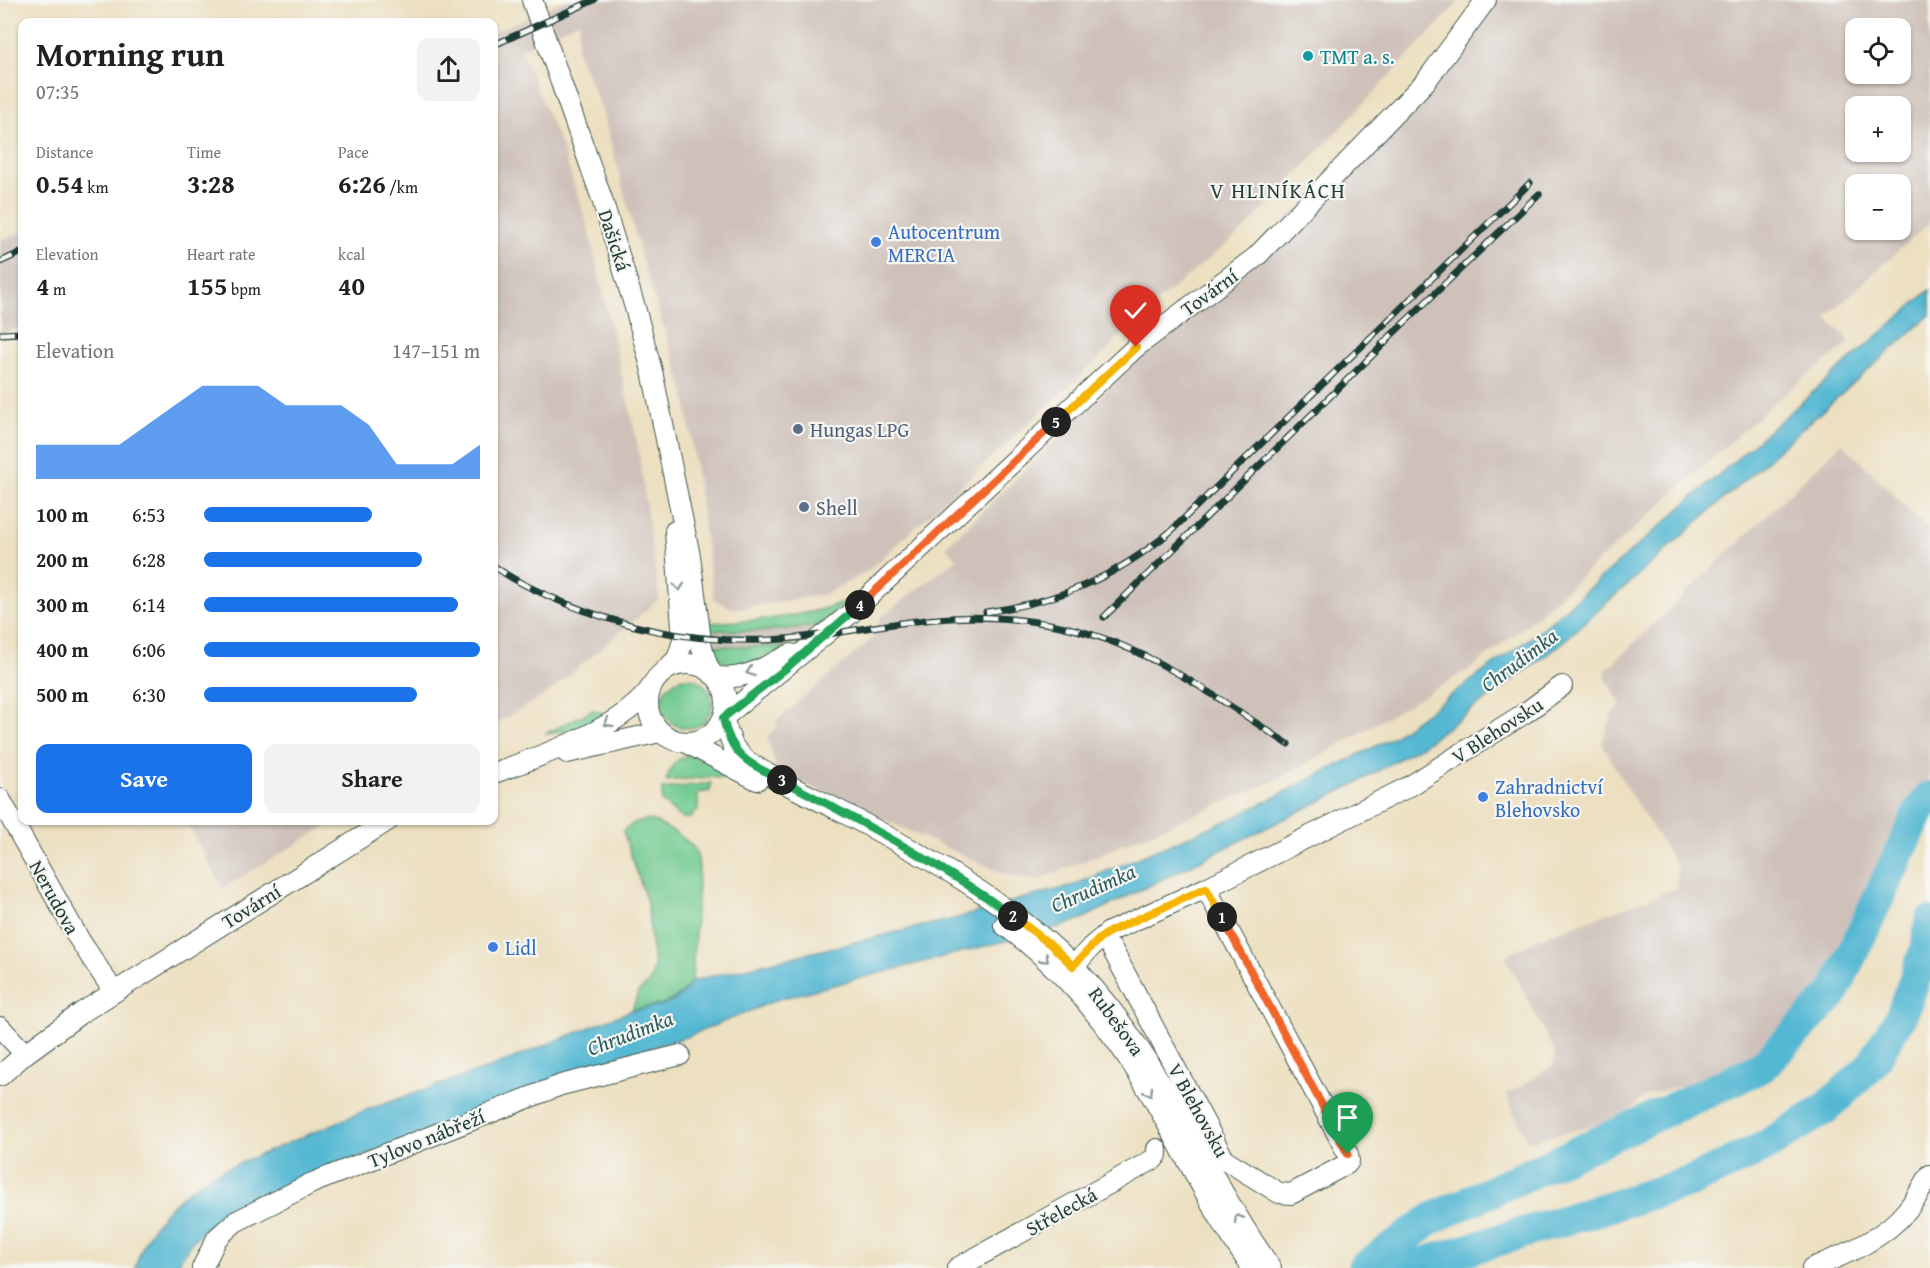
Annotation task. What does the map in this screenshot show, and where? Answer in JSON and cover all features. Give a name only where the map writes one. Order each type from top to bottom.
[{"type":"street","name":"Dašická","points":[[532,0],[602,199],[636,311],[659,397],[690,556],[702,648],[713,674]]},
{"type":"street","name":"Tovární","points":[[723,718],[827,633],[1136,347],[1256,257],[1414,95],[1486,0]]},
{"type":"street","name":"Dašická","points":[[658,678],[677,659],[683,641],[676,545],[675,486]]},
{"type":"street","name":"Tovární","points":[[713,674],[727,678],[745,674],[795,652],[827,633]]},
{"type":"street","points":[[503,769],[577,739],[614,720],[638,703],[658,678],[673,666],[688,664],[703,667],[713,674],[725,695],[726,709],[723,718],[708,736],[694,742],[685,742],[671,739],[660,732],[651,720],[648,698],[658,678]]},
{"type":"street","name":"V Blehovsku","points":[[1069,972],[1099,939],[1109,932],[1206,888],[1342,821],[1436,771],[1562,686]]},
{"type":"street","name":"Rubešova","points":[[723,718],[733,746],[750,763],[894,840],[1032,938],[1069,972],[1093,987],[1124,1027],[1202,1169],[1250,1238],[1264,1268]]},
{"type":"street","points":[[503,769],[660,732]]},
{"type":"street","name":"Rubešova","points":[[685,742],[973,896]]},
{"type":"street","name":"Nerudova","points":[[0,799],[79,939],[114,992]]},
{"type":"street","name":"Tovární","points":[[0,1076],[25,1054],[81,1013],[381,825]]},
{"type":"street","name":"V Blehovsku","points":[[1112,949],[1227,1162],[1279,1193],[1287,1195],[1347,1164],[1348,1154],[1206,888]]},
{"type":"street","points":[[0,1027],[25,1054]]},
{"type":"street","name":"Tylovo nábřeží","points":[[202,1268],[217,1238],[234,1222],[312,1184],[561,1085],[680,1055]]},
{"type":"street","name":"Střelecká","points":[[957,1268],[1154,1159],[1157,1149]]},
{"type":"street","points":[[1812,1268],[1851,1251],[1881,1234],[1906,1212],[1930,1175]]},
{"type":"shaded area","points":[[566,0],[1461,0],[1245,229],[1128,325],[1108,350],[868,571],[826,594],[735,609],[714,600],[685,394],[642,260],[602,110],[576,49],[580,21],[520,49],[562,148],[589,230],[638,446],[659,599],[552,690],[498,723],[498,30]]},
{"type":"shaded area","points":[[1496,0],[1930,0],[1930,222],[1911,239],[1911,174],[1845,174],[1845,240],[1910,240],[1826,317],[1850,342],[1778,399],[1535,618],[1473,667],[1272,782],[1036,881],[1002,873],[777,771],[767,736],[778,726],[775,722],[872,639],[881,617],[957,559],[946,547],[1166,333],[1432,84]]},
{"type":"shaded area","points":[[18,233],[18,328],[0,334],[0,240]]},
{"type":"shaded area","points":[[1842,443],[1930,531],[1930,781],[1903,859],[1876,912],[1849,955],[1814,1001],[1743,1062],[1717,1076],[1644,1096],[1635,1106],[1603,1123],[1527,1142],[1506,1093],[1524,1085],[1554,1064],[1555,1052],[1505,956],[1545,936],[1677,888],[1677,866],[1631,795],[1602,743],[1612,714],[1621,705],[1605,677],[1606,670]]},
{"type":"shaded area","points":[[818,626],[787,647],[712,646],[707,630],[764,631]]},
{"type":"shaded area","points":[[188,825],[328,825],[223,888]]},
{"type":"green space","points":[[854,597],[818,626],[764,631],[707,630],[706,623],[801,614],[820,610]]},
{"type":"green space","points":[[712,646],[787,647],[756,663],[736,667],[719,658]]},
{"type":"green space","points":[[682,678],[692,678],[705,685],[712,698],[712,708],[705,721],[692,728],[682,728],[673,724],[666,717],[662,708],[662,698],[666,689],[673,682]]},
{"type":"green space","points":[[593,710],[599,711],[606,717],[577,730],[545,734]]},
{"type":"green space","points":[[694,756],[736,776],[731,779],[711,777],[666,781],[673,765],[679,759]]},
{"type":"green space","points":[[711,783],[710,791],[698,793],[698,810],[691,818],[681,818],[662,802],[662,789]]},
{"type":"green space","points":[[647,820],[682,837],[697,854],[699,867],[692,981],[680,995],[666,1003],[632,1010],[638,993],[650,981],[654,967],[647,902],[623,831],[634,823]]},
{"type":"water","name":"Chrudimka","points":[[1930,290],[1930,315],[1555,649],[1423,745],[1355,784],[1084,918],[1063,926],[779,999],[689,1036],[558,1077],[434,1129],[234,1207],[200,1233],[176,1268],[135,1268],[147,1238],[165,1212],[202,1181],[216,1173],[369,1109],[489,1068],[632,1010],[660,1006],[674,1001],[692,981],[961,917],[1072,886],[1237,816],[1390,739],[1540,631]]},
{"type":"waterway","points":[[1363,1268],[1433,1218],[1762,1067],[1833,994],[1920,810],[1930,797]]},
{"type":"waterway","points":[[1407,1268],[1690,1182],[1764,1147],[1825,1109],[1870,1067],[1902,1014],[1927,945],[1930,922]]},
{"type":"railway","points":[[498,43],[594,0]]},
{"type":"railway","points":[[986,612],[1012,608],[1061,594],[1107,575],[1150,548],[1171,531],[1530,183]]},
{"type":"railway","points":[[1382,344],[1539,194]]},
{"type":"railway","points":[[0,262],[18,254]]},
{"type":"railway","points":[[0,334],[18,333]]},
{"type":"railway","points":[[1104,617],[1388,340]]},
{"type":"railway","points":[[498,569],[536,590],[589,612],[643,628],[699,638],[784,639],[965,617],[1050,624],[1083,632],[1145,656],[1203,689],[1288,744]]},
{"type":"place","name":"TMT a. s.","points":[[1308,56]]},
{"type":"place","name":"Autocentrum MERCIA","points":[[876,242]]},
{"type":"place","name":"Hungas LPG","points":[[798,429]]},
{"type":"place","name":"Shell","points":[[804,507]]},
{"type":"place","name":"Zahradnictví Blehovsko","points":[[1483,797]]},
{"type":"place","name":"Lidl","points":[[493,947]]},
{"type":"district","name":"V HLINÍKÁCH","points":[[1278,190]]},
{"type":"route","points":[[1136,347],[851,614],[723,719],[733,746],[744,759],[884,834],[981,893],[1039,935],[1073,966],[1109,932],[1206,888],[1348,1154]]}]
